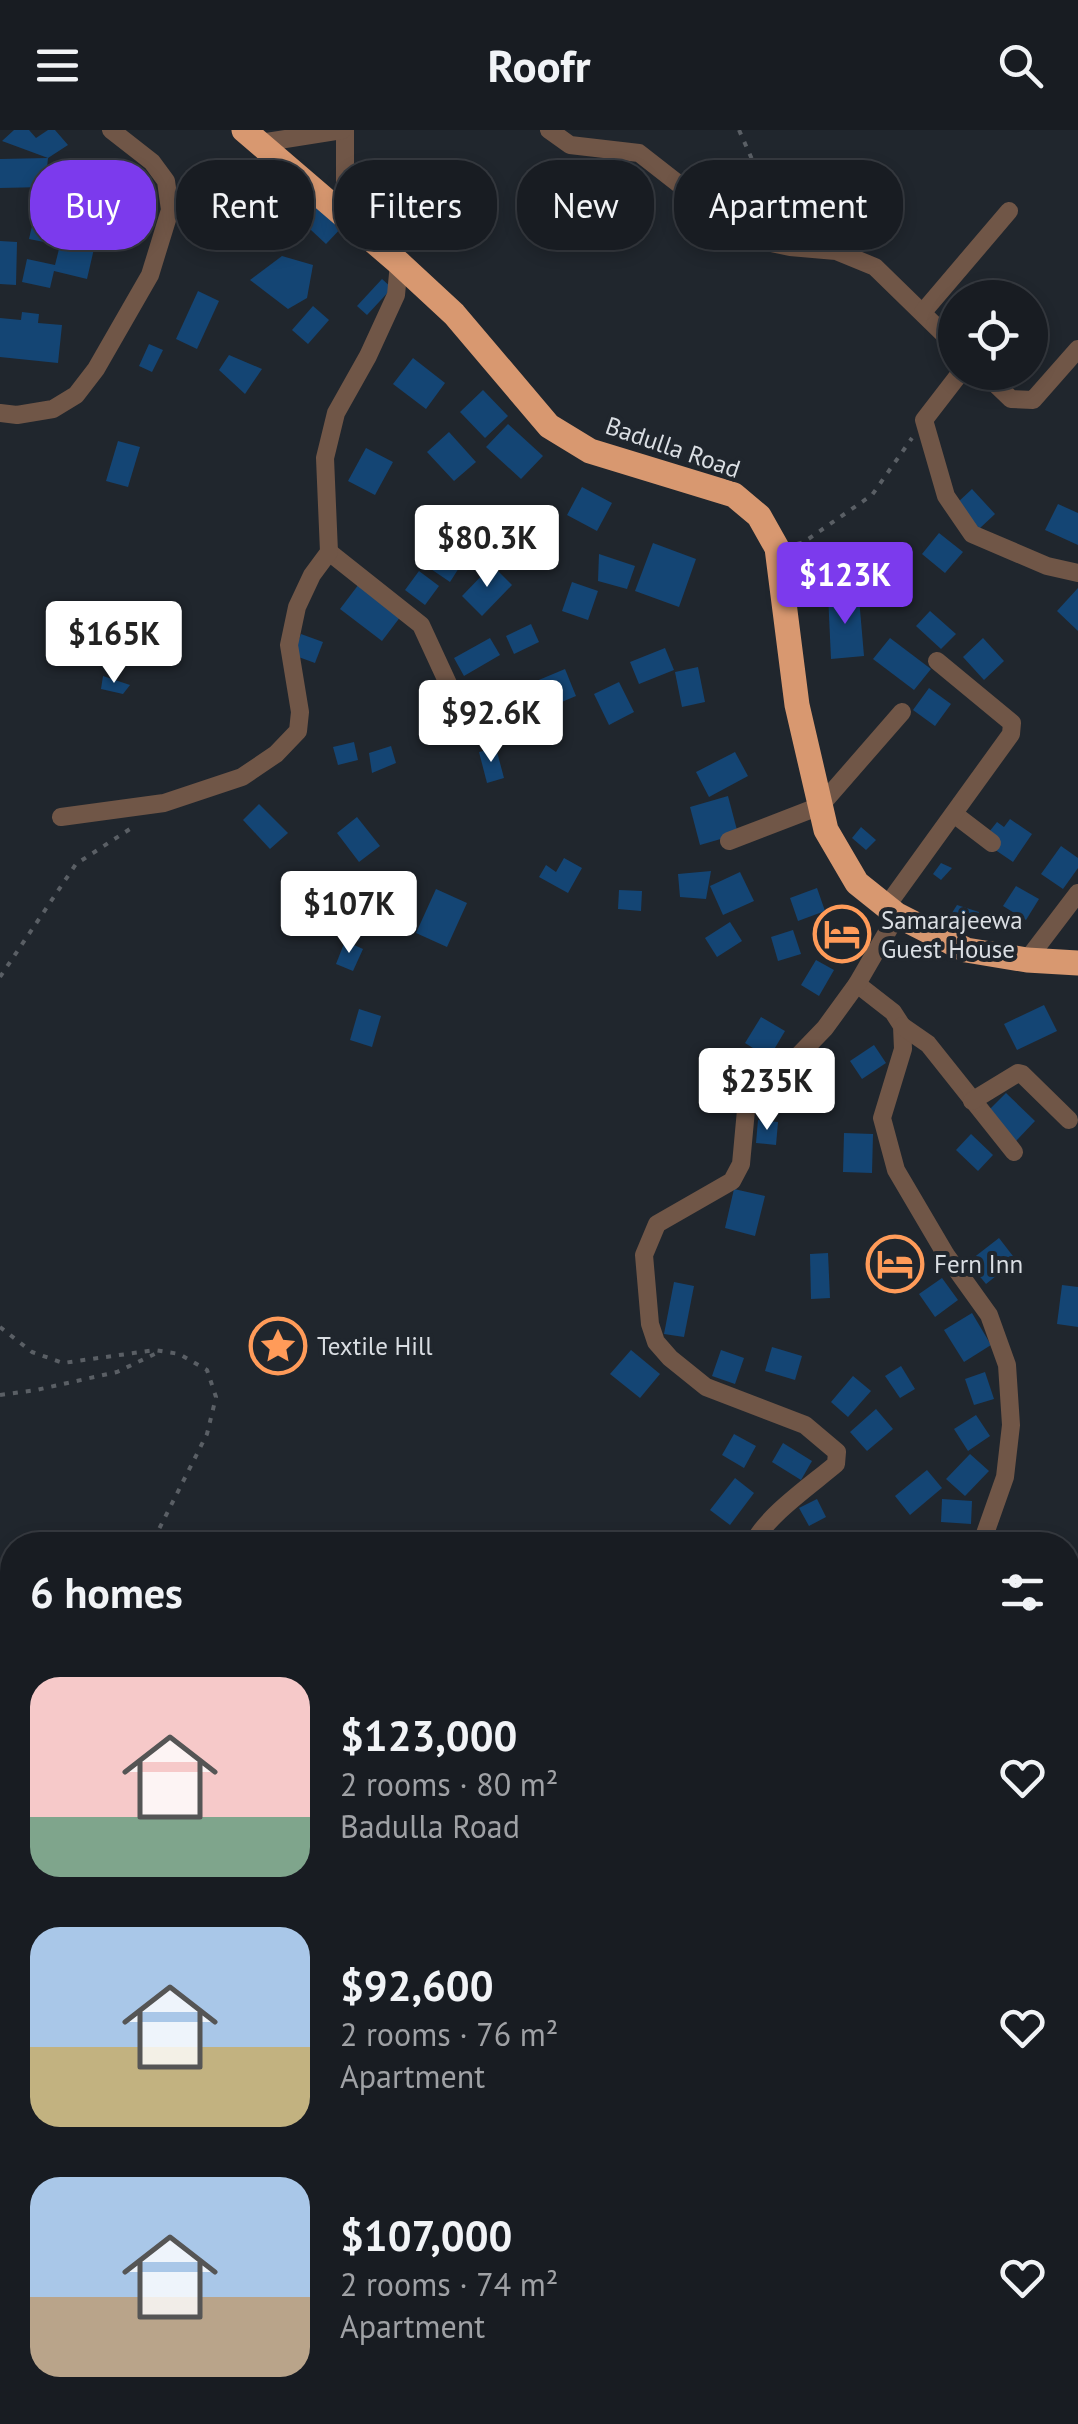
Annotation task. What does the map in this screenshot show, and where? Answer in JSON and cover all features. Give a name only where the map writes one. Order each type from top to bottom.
[{"type":"highway","name":"Badulla Road","points":[[252,137],[334,206]]},
{"type":"highway","name":"Badulla Road","points":[[385,250],[454,314],[549,426],[590,451],[734,494],[760,516],[778,548],[798,706],[826,830],[856,883],[892,911],[966,950],[1078,963]]},
{"type":"street","points":[[0,412],[17,415],[53,409],[76,395],[96,369],[150,275],[170,210],[166,181],[152,162],[112,130]]},
{"type":"street","points":[[252,137],[344,130],[345,160]]},
{"type":"street","points":[[549,130],[570,145],[639,152],[674,180]]},
{"type":"street","points":[[923,312],[1009,210]]},
{"type":"street","points":[[824,250],[875,267],[938,327]]},
{"type":"street","points":[[62,817],[164,802],[242,776],[276,754],[298,731],[300,712],[289,644],[297,607],[312,575],[329,552],[325,458],[328,443],[336,413],[396,295],[400,263]]},
{"type":"street","points":[[1048,383],[1078,349]]},
{"type":"street","points":[[947,390],[924,420],[946,496],[972,534],[1047,566],[1078,573]]},
{"type":"street","points":[[1001,390],[1011,399],[1033,400],[1042,390]]},
{"type":"street","points":[[329,552],[420,625],[463,716]]},
{"type":"street","points":[[760,1532],[836,1464],[837,1452],[805,1424],[706,1387],[670,1358],[656,1342],[650,1324],[644,1255],[658,1224],[732,1181],[742,1164],[746,1110],[825,1028],[858,984],[892,911],[1011,734],[1012,724],[936,661]]},
{"type":"street","points":[[729,841],[820,806],[902,712]]},
{"type":"street","points":[[954,814],[992,843]]},
{"type":"street","points":[[1027,960],[1078,892]]},
{"type":"street","points":[[858,984],[893,1012],[902,1026],[928,1044],[1014,1152]]},
{"type":"street","points":[[902,1026],[903,1048],[882,1118],[896,1170],[946,1255],[989,1315],[1007,1365],[1011,1426],[1005,1477],[986,1532]]},
{"type":"street","points":[[972,1100],[1018,1073],[1069,1120]]},
{"type":"path","points":[[739,130],[752,160]]},
{"type":"path","points":[[778,548],[804,542],[872,495],[924,420]]},
{"type":"path","points":[[0,977],[76,864],[164,802]]},
{"type":"path","points":[[0,1327],[32,1352],[63,1362],[155,1350],[179,1354],[207,1370],[216,1397],[207,1434],[158,1532]]},
{"type":"path","points":[[0,1395],[117,1372],[161,1351]]},
{"type":"building","points":[[14,130],[29,130],[36,138],[55,130],[68,145],[48,158],[2,141]]},
{"type":"building","points":[[48,158],[30,160],[30,187],[0,188],[0,159]]},
{"type":"building","points":[[314,194],[334,213],[334,236],[326,244],[314,233]]},
{"type":"building","points":[[0,241],[17,242],[16,285],[0,284]]},
{"type":"building","points":[[59,250],[94,250],[87,279],[54,271],[50,288],[22,282],[27,259],[55,265]]},
{"type":"building","points":[[282,256],[313,265],[307,298],[288,309],[250,280]]},
{"type":"building","points":[[382,279],[392,288],[367,315],[357,306]]},
{"type":"building","points":[[198,291],[219,301],[197,349],[176,339]]},
{"type":"building","points":[[313,306],[329,320],[308,344],[292,330]]},
{"type":"building","points":[[22,312],[39,314],[38,323],[62,325],[58,363],[0,357],[0,318],[21,320]]},
{"type":"building","points":[[149,344],[163,350],[152,372],[139,366]]},
{"type":"building","points":[[229,355],[262,369],[245,394],[219,370]]},
{"type":"building","points":[[413,358],[445,383],[426,409],[393,384]]},
{"type":"building","points":[[483,390],[508,416],[485,438],[460,412]]},
{"type":"building","points":[[508,424],[543,456],[521,479],[486,447]]},
{"type":"building","points":[[449,432],[476,462],[454,481],[427,452]]},
{"type":"building","points":[[118,441],[140,447],[128,487],[106,481]]},
{"type":"building","points":[[366,448],[393,462],[375,495],[348,481]]},
{"type":"building","points":[[582,487],[612,503],[597,531],[567,515]]},
{"type":"building","points":[[972,489],[995,514],[979,529],[956,504]]},
{"type":"building","points":[[1058,504],[1078,513],[1078,545],[1045,530]]},
{"type":"building","points":[[462,514],[495,543],[474,567],[441,539]]},
{"type":"building","points":[[939,533],[963,552],[945,573],[922,554]]},
{"type":"building","points":[[653,543],[696,559],[679,607],[635,591]]},
{"type":"building","points":[[439,544],[464,560],[450,582],[425,565]]},
{"type":"building","points":[[874,548],[897,570],[878,590],[855,567]]},
{"type":"building","points":[[599,554],[635,566],[627,589],[598,581]]},
{"type":"building","points":[[492,565],[512,585],[482,616],[462,596]]},
{"type":"building","points":[[419,571],[439,586],[425,605],[405,590]]},
{"type":"building","points":[[362,580],[404,612],[382,641],[340,609]]},
{"type":"building","points":[[572,582],[598,591],[588,620],[562,611]]},
{"type":"building","points":[[1078,588],[1078,631],[1057,611]]},
{"type":"building","points":[[828,594],[859,598],[864,656],[831,659]]},
{"type":"building","points":[[930,611],[956,634],[941,649],[916,626]]},
{"type":"building","points":[[531,624],[539,642],[514,654],[506,636]]},
{"type":"building","points":[[67,628],[83,635],[72,657],[58,652]]},
{"type":"building","points":[[301,634],[323,642],[315,663],[293,655]]},
{"type":"building","points":[[490,638],[500,655],[464,676],[454,658]]},
{"type":"building","points":[[890,638],[931,669],[914,690],[873,659]]},
{"type":"building","points":[[983,638],[1004,661],[984,680],[963,657]]},
{"type":"building","points":[[665,648],[674,670],[639,684],[630,662]]},
{"type":"building","points":[[698,667],[705,702],[682,707],[675,672]]},
{"type":"building","points":[[565,669],[576,696],[545,709],[534,682]]},
{"type":"building","points":[[103,676],[130,685],[123,694],[101,689]]},
{"type":"building","points":[[619,682],[634,712],[609,725],[594,694]]},
{"type":"building","points":[[929,688],[951,704],[935,726],[913,710]]},
{"type":"building","points":[[519,689],[519,709],[478,720],[472,700]]},
{"type":"building","points":[[354,742],[358,760],[338,765],[333,747]]},
{"type":"building","points":[[391,746],[396,763],[372,773],[369,753]]},
{"type":"building","points":[[496,748],[504,778],[487,783],[479,752]]},
{"type":"building","points":[[735,752],[748,776],[709,797],[696,772]]},
{"type":"building","points":[[728,796],[738,834],[700,845],[690,807]]},
{"type":"building","points":[[259,804],[288,833],[270,849],[243,820]]},
{"type":"building","points":[[357,817],[380,846],[359,862],[337,833]]},
{"type":"building","points":[[1010,819],[1032,834],[1013,862],[991,847],[989,832],[997,822],[1004,827]]},
{"type":"building","points":[[861,827],[876,840],[866,850],[852,838]]},
{"type":"building","points":[[1061,846],[1078,858],[1078,868],[1063,889],[1041,874]]},
{"type":"building","points":[[564,858],[582,868],[568,893],[539,877],[546,865],[556,872]]},
{"type":"building","points":[[941,863],[952,868],[941,880],[933,874]]},
{"type":"building","points":[[711,871],[706,899],[680,897],[678,874]]},
{"type":"building","points":[[740,872],[754,901],[723,915],[710,886]]},
{"type":"building","points":[[1016,886],[1039,899],[1026,920],[1003,906]]},
{"type":"building","points":[[364,888],[388,889],[385,922],[362,920]]},
{"type":"building","points":[[817,888],[825,911],[798,921],[790,898]]},
{"type":"building","points":[[436,889],[467,903],[447,947],[416,933]]},
{"type":"building","points":[[619,890],[642,891],[641,911],[618,909]]},
{"type":"building","points":[[957,905],[979,912],[973,924],[950,916]]},
{"type":"building","points":[[730,922],[742,941],[717,957],[705,938]]},
{"type":"building","points":[[793,930],[801,954],[778,961],[771,937]]},
{"type":"building","points":[[345,941],[363,949],[353,971],[336,964]]},
{"type":"building","points":[[816,960],[834,970],[819,996],[801,985]]},
{"type":"building","points":[[1044,1005],[1057,1031],[1017,1050],[1004,1024]]},
{"type":"building","points":[[359,1009],[381,1016],[372,1047],[350,1040]]},
{"type":"building","points":[[761,1017],[785,1031],[769,1058],[745,1043]]},
{"type":"building","points":[[874,1045],[886,1063],[862,1079],[850,1061]]},
{"type":"building","points":[[1006,1093],[1035,1121],[1016,1141],[986,1113]]},
{"type":"building","points":[[758,1120],[778,1122],[776,1145],[756,1143]]},
{"type":"building","points":[[844,1133],[873,1134],[872,1173],[843,1172]]},
{"type":"building","points":[[971,1134],[993,1155],[978,1171],[956,1150]]},
{"type":"building","points":[[734,1189],[765,1196],[755,1236],[725,1228]]},
{"type":"building","points":[[999,1238],[1016,1260],[986,1284],[968,1262]]},
{"type":"building","points":[[828,1253],[830,1298],[811,1299],[810,1254]]},
{"type":"building","points":[[942,1278],[958,1300],[935,1317],[919,1294]]},
{"type":"building","points":[[674,1282],[694,1286],[684,1337],[664,1334]]},
{"type":"building","points":[[1062,1285],[1078,1287],[1078,1327],[1057,1324]]},
{"type":"building","points":[[972,1313],[991,1345],[964,1362],[944,1330]]},
{"type":"building","points":[[772,1347],[802,1356],[795,1380],[765,1371]]},
{"type":"building","points":[[631,1350],[660,1374],[640,1398],[610,1374]]},
{"type":"building","points":[[721,1350],[744,1358],[735,1384],[712,1376]]},
{"type":"building","points":[[901,1366],[915,1389],[900,1398],[885,1376]]},
{"type":"building","points":[[985,1372],[994,1399],[974,1405],[965,1379]]},
{"type":"building","points":[[853,1376],[871,1391],[848,1417],[831,1402]]},
{"type":"building","points":[[876,1409],[893,1429],[867,1451],[850,1432]]},
{"type":"building","points":[[976,1415],[990,1436],[968,1451],[954,1429]]},
{"type":"building","points":[[734,1434],[756,1446],[744,1468],[722,1455]]},
{"type":"building","points":[[783,1443],[812,1461],[801,1480],[772,1462]]},
{"type":"building","points":[[970,1454],[989,1471],[965,1496],[946,1479]]},
{"type":"building","points":[[927,1470],[942,1488],[910,1515],[895,1496]]},
{"type":"building","points":[[735,1478],[754,1493],[730,1525],[710,1510]]},
{"type":"building","points":[[817,1499],[826,1517],[809,1526],[799,1508]]},
{"type":"building","points":[[942,1499],[972,1501],[971,1524],[941,1522]]},
{"type":"place","name":"Samarajeewa Guest House","points":[[842,934]]},
{"type":"place","name":"Fern Inn","points":[[895,1264]]},
{"type":"place","name":"Textile Hill","points":[[278,1346]]}]
